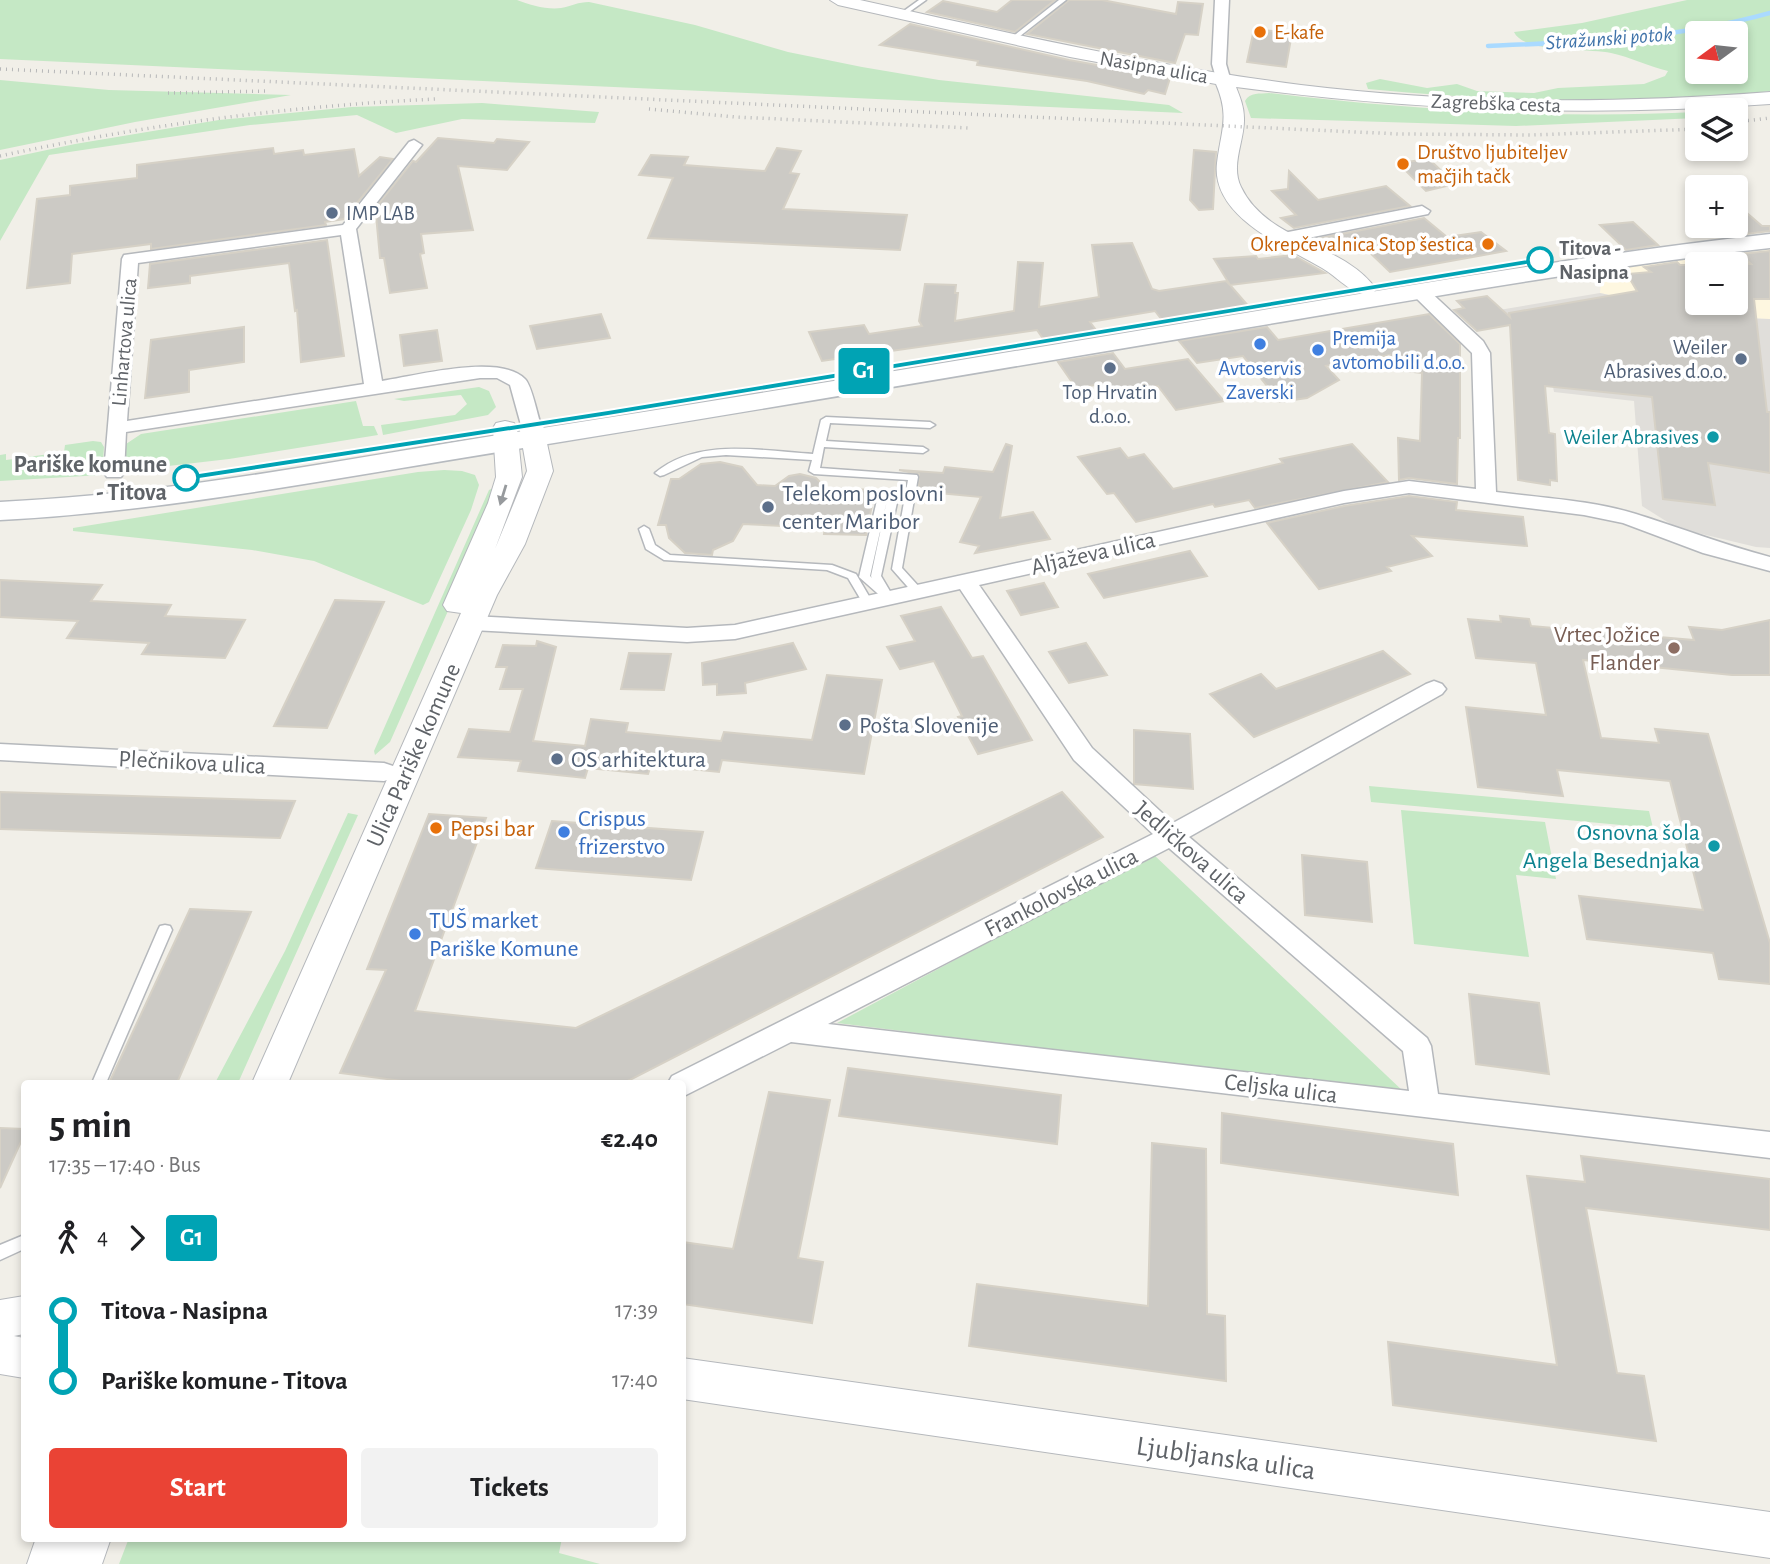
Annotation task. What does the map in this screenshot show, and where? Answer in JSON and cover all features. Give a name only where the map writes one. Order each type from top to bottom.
[{"type":"main road","points":[[0,511],[125,501],[520,427],[1579,254],[1770,231]]},
{"type":"main road","points":[[0,498],[149,484],[1681,251],[1770,241]]},
{"type":"street","name":"Nasipna ulica","points":[[838,0],[1149,67],[1223,78],[1235,118],[1226,171],[1229,185],[1253,217],[1283,238],[1332,264],[1365,289]]},
{"type":"street","points":[[1223,0],[1219,17],[1219,64],[1223,78]]},
{"type":"street","name":"Zagrebška cesta","points":[[1223,78],[1385,98],[1493,105],[1628,106],[1770,99]]},
{"type":"street","points":[[374,388],[348,229],[414,145]]},
{"type":"street","points":[[1283,238],[1422,211]]},
{"type":"street","name":"Linhartova ulica","points":[[348,229],[131,258],[117,428],[494,372],[518,382],[520,427]]},
{"type":"street","points":[[1419,291],[1477,345],[1481,353],[1486,495]]},
{"type":"street","points":[[247,1080],[501,503],[520,427]]},
{"type":"street","name":"Ulica Pariške komune","points":[[271,1080],[472,623],[511,544],[540,471],[520,427]]},
{"type":"street","points":[[114,473],[117,428]]},
{"type":"street","name":"Aljaževa ulica","points":[[472,623],[704,635],[748,629],[1381,490],[1409,487],[1584,509],[1628,519],[1710,548],[1770,564]]},
{"type":"street","name":"Aljaževa ulica","points":[[1710,548],[1770,580]]},
{"type":"street","name":"Jedličkova ulica","points":[[965,581],[1083,754],[1171,836],[1417,1046],[1425,1105]]},
{"type":"street","name":"Frankolovska ulica","points":[[686,1083],[1171,836],[1434,689]]},
{"type":"street","name":"Plečnikova ulica","points":[[0,752],[384,772]]},
{"type":"street","name":"Celjska ulica","points":[[791,1031],[1770,1145]]},
{"type":"street","points":[[0,1319],[21,1316]]},
{"type":"street","points":[[0,1354],[21,1358]]},
{"type":"street","name":"Ljubljanska ulica","points":[[686,1379],[1770,1535]]},
{"type":"street","points":[[50,1564],[58,1542]]},
{"type":"street","points":[[79,1564],[87,1542]]},
{"type":"lane","points":[[903,14],[923,0]]},
{"type":"lane","points":[[1013,39],[1063,0]]},
{"type":"lane","points":[[918,592],[897,569],[913,477],[814,471],[826,420],[930,425]]},
{"type":"lane","points":[[820,444],[923,450]]},
{"type":"lane","points":[[660,473],[700,454],[726,452],[817,457]]},
{"type":"lane","points":[[883,496],[893,498],[876,576],[878,600],[864,577],[883,496]]},
{"type":"lane","points":[[644,529],[650,547],[668,558],[828,567],[852,576],[878,600]]},
{"type":"lane","points":[[100,1080],[165,930]]},
{"type":"lane","points":[[0,1253],[21,1243]]},
{"type":"shaded area","points":[[1770,248],[1770,319],[1702,315],[1748,315],[1748,252],[1736,252]]},
{"type":"shaded area","points":[[1685,258],[1685,311],[1600,293],[1602,268]]},
{"type":"shaded area","points":[[1600,293],[1685,311],[1685,315],[1770,319],[1770,548],[1677,528],[1642,506],[1634,401],[1554,392],[1549,365],[1493,311]]},
{"type":"green space","points":[[0,0],[517,0],[539,7],[556,8],[589,2],[695,25],[788,52],[862,67],[939,80],[1169,105],[1183,113],[0,59]]},
{"type":"green space","points":[[1687,0],[1770,0],[1770,91],[1670,100],[1569,101],[1368,89],[1366,83],[1380,79],[1427,88],[1457,84],[1477,91],[1534,93],[1558,88],[1644,84],[1665,76],[1668,71],[1611,53],[1530,44],[1514,32],[1582,23]]},
{"type":"green space","points":[[0,80],[109,90],[291,95],[135,122],[0,150]]},
{"type":"green space","points":[[1269,93],[1376,104],[1536,114],[1685,112],[1685,119],[1516,126],[1251,118],[1245,101],[1252,95]]},
{"type":"green space","points":[[482,103],[599,112],[595,123],[462,119],[396,133],[357,115],[250,125],[49,155],[0,241],[0,160],[75,144],[219,120],[352,107]]},
{"type":"green space","points":[[479,387],[489,391],[496,407],[488,415],[383,435],[381,425],[455,415],[467,404],[461,395],[404,401],[394,399]]},
{"type":"green space","points":[[356,401],[363,426],[374,426],[378,435],[229,459],[125,471],[126,444],[141,434]]},
{"type":"green space","points":[[101,442],[104,447],[102,475],[0,481],[0,455],[6,454],[6,460],[64,452],[65,445]]},
{"type":"green space","points":[[444,470],[475,475],[479,485],[471,510],[429,602],[423,605],[314,561],[252,550],[73,531],[73,528]]},
{"type":"green space","points":[[493,488],[486,525],[390,742],[375,755],[374,751],[489,490]]},
{"type":"green space","points":[[1369,786],[1649,811],[1653,828],[1371,802]]},
{"type":"green space","points":[[1401,810],[1545,822],[1556,879],[1516,875],[1529,957],[1414,944]]},
{"type":"green space","points":[[348,813],[358,815],[239,1080],[217,1080],[285,951]]},
{"type":"green space","points":[[1153,854],[1405,1093],[837,1023]]},
{"type":"green space","points":[[127,1542],[561,1542],[559,1553],[600,1564],[119,1564]]},
{"type":"building","points":[[1012,0],[1055,0],[1015,32],[927,12],[943,1],[997,12]]},
{"type":"building","points":[[1069,0],[1102,0],[1176,14],[1178,2],[1203,4],[1198,35],[1185,34],[1175,63],[1027,34]]},
{"type":"building","points":[[910,24],[1069,60],[1170,78],[1165,94],[1148,90],[1144,94],[1087,81],[977,65],[978,61],[880,45]]},
{"type":"building","points":[[1254,29],[1292,33],[1286,67],[1247,62]]},
{"type":"building","points":[[438,138],[494,143],[497,139],[529,142],[507,170],[458,166],[473,230],[421,234],[424,253],[420,254],[427,288],[390,293],[384,258],[380,258],[376,215],[369,216],[413,161],[416,162]]},
{"type":"building","points":[[273,148],[274,154],[303,150],[304,155],[354,149],[359,176],[380,157],[393,159],[344,219],[325,222],[326,225],[151,249],[151,244],[72,254],[70,283],[27,288],[37,199],[70,195],[70,186],[137,178],[137,165]]},
{"type":"building","points":[[777,148],[801,151],[790,173],[799,174],[783,209],[907,215],[900,250],[648,238],[673,178],[639,175],[651,155],[688,157],[684,165],[765,171]]},
{"type":"building","points":[[1194,150],[1216,152],[1213,209],[1199,210],[1190,200]]},
{"type":"building","points":[[1429,159],[1455,184],[1426,191],[1398,163]]},
{"type":"building","points":[[1289,171],[1318,200],[1386,186],[1410,206],[1294,228],[1281,218],[1296,215],[1272,191],[1288,189]]},
{"type":"building","points":[[1748,214],[1762,226],[1770,226],[1770,231],[1748,234]]},
{"type":"building","points":[[1424,218],[1447,237],[1481,232],[1506,251],[1390,272],[1365,248],[1336,253],[1310,240]]},
{"type":"building","points":[[1633,222],[1658,245],[1626,250],[1600,225]]},
{"type":"building","points":[[327,240],[344,356],[301,362],[297,310],[295,311],[289,263],[190,276],[190,283],[148,288],[150,264]]},
{"type":"building","points":[[1132,243],[1152,289],[1159,291],[1226,281],[1251,309],[1165,324],[1155,311],[1090,322],[1099,334],[1046,343],[1037,330],[822,361],[809,332],[864,325],[869,334],[922,326],[919,321],[925,284],[956,285],[955,293],[958,293],[955,321],[1014,311],[1018,262],[1043,263],[1039,307],[1099,297],[1092,245]]},
{"type":"building","points":[[1770,251],[1770,299],[1754,299],[1767,412],[1770,412],[1770,473],[1708,463],[1715,505],[1663,499],[1652,397],[1545,386],[1549,433],[1555,434],[1557,481],[1550,480],[1550,485],[1518,480],[1510,325],[1477,331],[1454,310],[1464,308],[1457,301],[1487,296],[1510,317],[1509,313],[1637,291],[1627,274],[1651,272],[1644,267],[1677,262],[1685,265],[1685,315],[1748,315],[1748,264],[1751,264],[1748,261],[1748,253]]},
{"type":"building","points":[[1293,255],[1325,273],[1230,285],[1214,259],[1256,256],[1258,259]]},
{"type":"building","points":[[601,314],[610,338],[537,349],[530,326]]},
{"type":"building","points":[[1429,314],[1460,344],[1457,484],[1409,478],[1399,480],[1398,438],[1420,441],[1422,373],[1389,369],[1390,355],[1326,366],[1339,380],[1307,398],[1280,402],[1243,356],[1197,363],[1179,341],[1267,327],[1278,340]]},
{"type":"building","points":[[244,327],[244,362],[189,370],[189,392],[145,398],[151,340]]},
{"type":"building","points":[[437,330],[442,361],[404,366],[400,335]]},
{"type":"building","points":[[1113,353],[1125,369],[1188,359],[1224,401],[1176,410],[1158,386],[1101,395],[1095,385],[1076,388],[1058,362]]},
{"type":"building","points":[[1006,444],[1012,446],[1000,518],[1033,512],[1050,539],[975,553],[979,546],[960,542],[981,497],[918,491],[919,474],[899,470],[943,473],[945,467],[993,472]]},
{"type":"building","points":[[1352,444],[1388,482],[1255,508],[1249,500],[1215,507],[1213,504],[1136,522],[1114,493],[1107,494],[1078,457],[1120,448],[1128,458],[1144,454],[1173,489],[1283,463],[1280,459]]},
{"type":"building","name":"Telekom poslovni center Maribor","points":[[720,462],[742,467],[757,485],[775,486],[789,476],[800,474],[816,478],[826,488],[875,490],[866,535],[824,534],[825,528],[743,524],[733,541],[713,550],[712,555],[685,553],[669,538],[666,525],[658,525],[671,479],[679,479],[701,464]]},
{"type":"building","points":[[1409,496],[1457,502],[1456,510],[1523,517],[1527,546],[1412,536],[1432,556],[1387,567],[1391,571],[1319,589],[1267,523],[1344,506]]},
{"type":"building","points":[[1190,551],[1207,576],[1104,598],[1088,574]]},
{"type":"building","points":[[0,580],[102,585],[91,601],[171,605],[165,616],[245,620],[225,658],[142,654],[149,643],[67,638],[78,621],[0,617]]},
{"type":"building","points":[[1044,583],[1058,607],[1021,615],[1007,591]]},
{"type":"building","points":[[335,600],[384,602],[327,728],[274,726]]},
{"type":"building","points":[[941,607],[972,658],[983,656],[1032,740],[978,754],[958,717],[962,716],[934,661],[900,669],[887,647],[915,641],[901,616]]},
{"type":"building","name":"Osnovna šola Angela Besednjaka","points":[[1500,616],[1529,619],[1531,626],[1694,640],[1689,627],[1722,630],[1770,620],[1770,675],[1732,675],[1583,660],[1601,738],[1659,743],[1655,729],[1708,734],[1770,943],[1770,984],[1719,979],[1713,953],[1587,939],[1579,896],[1703,910],[1670,781],[1557,770],[1563,796],[1478,787],[1466,707],[1546,715],[1536,663],[1476,658],[1468,619],[1501,622]]},
{"type":"building","points":[[537,641],[556,647],[533,741],[585,746],[591,719],[628,723],[626,732],[721,741],[724,732],[812,740],[827,675],[882,680],[864,774],[722,760],[719,772],[651,765],[648,774],[588,768],[585,778],[518,771],[521,761],[458,757],[469,729],[510,732],[523,689],[500,689],[507,667],[496,667],[503,645],[536,646]]},
{"type":"building","points":[[793,643],[806,669],[745,683],[746,693],[717,695],[717,684],[703,685],[702,663]]},
{"type":"building","points":[[1086,643],[1107,675],[1069,683],[1049,652]]},
{"type":"building","points":[[1383,651],[1410,674],[1254,737],[1210,694],[1261,674],[1276,689]]},
{"type":"building","points":[[629,653],[671,654],[664,690],[621,689]]},
{"type":"building","points":[[1134,730],[1190,734],[1193,789],[1134,784]]},
{"type":"building","points":[[0,792],[295,801],[280,838],[0,829]]},
{"type":"building","points":[[1062,792],[1103,837],[630,1080],[395,1080],[340,1073],[386,970],[367,969],[429,814],[486,818],[415,1011],[576,1028]]},
{"type":"building","points":[[552,821],[703,832],[691,880],[536,868]]},
{"type":"building","points":[[1302,855],[1367,862],[1372,922],[1305,915]]},
{"type":"building","points":[[190,909],[251,912],[178,1080],[110,1080]]},
{"type":"building","points":[[1469,994],[1539,1003],[1549,1074],[1476,1064]]},
{"type":"building","points":[[848,1068],[1061,1095],[1057,1144],[839,1116]]},
{"type":"building","points":[[769,1092],[830,1100],[798,1258],[823,1262],[812,1323],[686,1305],[686,1243],[733,1249]]},
{"type":"building","points":[[1222,1113],[1453,1144],[1458,1195],[1221,1163]]},
{"type":"building","points":[[0,1128],[21,1129],[21,1142],[0,1188]]},
{"type":"building","points":[[1152,1143],[1206,1149],[1207,1314],[1225,1316],[1226,1381],[969,1346],[977,1284],[1148,1306]]},
{"type":"building","points":[[1581,1156],[1770,1179],[1770,1230],[1586,1208],[1617,1373],[1644,1376],[1656,1441],[1393,1405],[1388,1342],[1557,1365],[1527,1176],[1585,1182]]},
{"type":"waterway","name":"Stražunski potok","points":[[1488,46],[1595,41],[1665,34],[1770,13]]},
{"type":"railway","points":[[0,69],[1399,134],[1531,135],[1685,129]]},
{"type":"railway","points":[[168,93],[266,91]]},
{"type":"railway","points":[[0,156],[162,126],[326,106],[436,99]]},
{"type":"railway","points":[[649,109],[736,117],[969,128]]},
{"type":"railway","points":[[1748,121],[1770,118]]},
{"type":"bus line","name":"G1","points":[[186,478],[608,413],[1540,260]]},
{"type":"place","name":"E-kafe","points":[[1260,32]]},
{"type":"place","name":"Društvo ljubiteljev mačjih tačk","points":[[1403,164]]},
{"type":"place","name":"IMP LAB","points":[[332,213]]},
{"type":"place","name":"Okrepčevalnica Stop šestica","points":[[1488,244]]},
{"type":"place","name":"Titova - Nasipna","points":[[1540,260]]},
{"type":"place","name":"Avtoservis Zaverski","points":[[1260,344]]},
{"type":"place","name":"Premija avtomobili d.o.o.","points":[[1318,350]]},
{"type":"place","name":"Weiler Abrasives d.o.o.","points":[[1741,359]]},
{"type":"place","name":"Top Hrvatin d.o.o.","points":[[1110,368]]},
{"type":"place","name":"Weiler Abrasives","points":[[1713,437]]},
{"type":"place","name":"Pariške komune - Titova","points":[[186,478]]},
{"type":"place","name":"Telekom poslovni center Maribor","points":[[768,507]]},
{"type":"place","name":"Vrtec Jožice Flander","points":[[1674,648]]},
{"type":"place","name":"Pošta Slovenije","points":[[845,725]]},
{"type":"place","name":"OS arhitektura","points":[[557,759]]},
{"type":"place","name":"Pepsi bar","points":[[436,828]]},
{"type":"place","name":"Crispus frizerstvo","points":[[564,832]]},
{"type":"place","name":"Osnovna šola Angela Besednjaka","points":[[1714,846]]},
{"type":"place","name":"TUŠ market Pariške Komune","points":[[415,934]]}]
